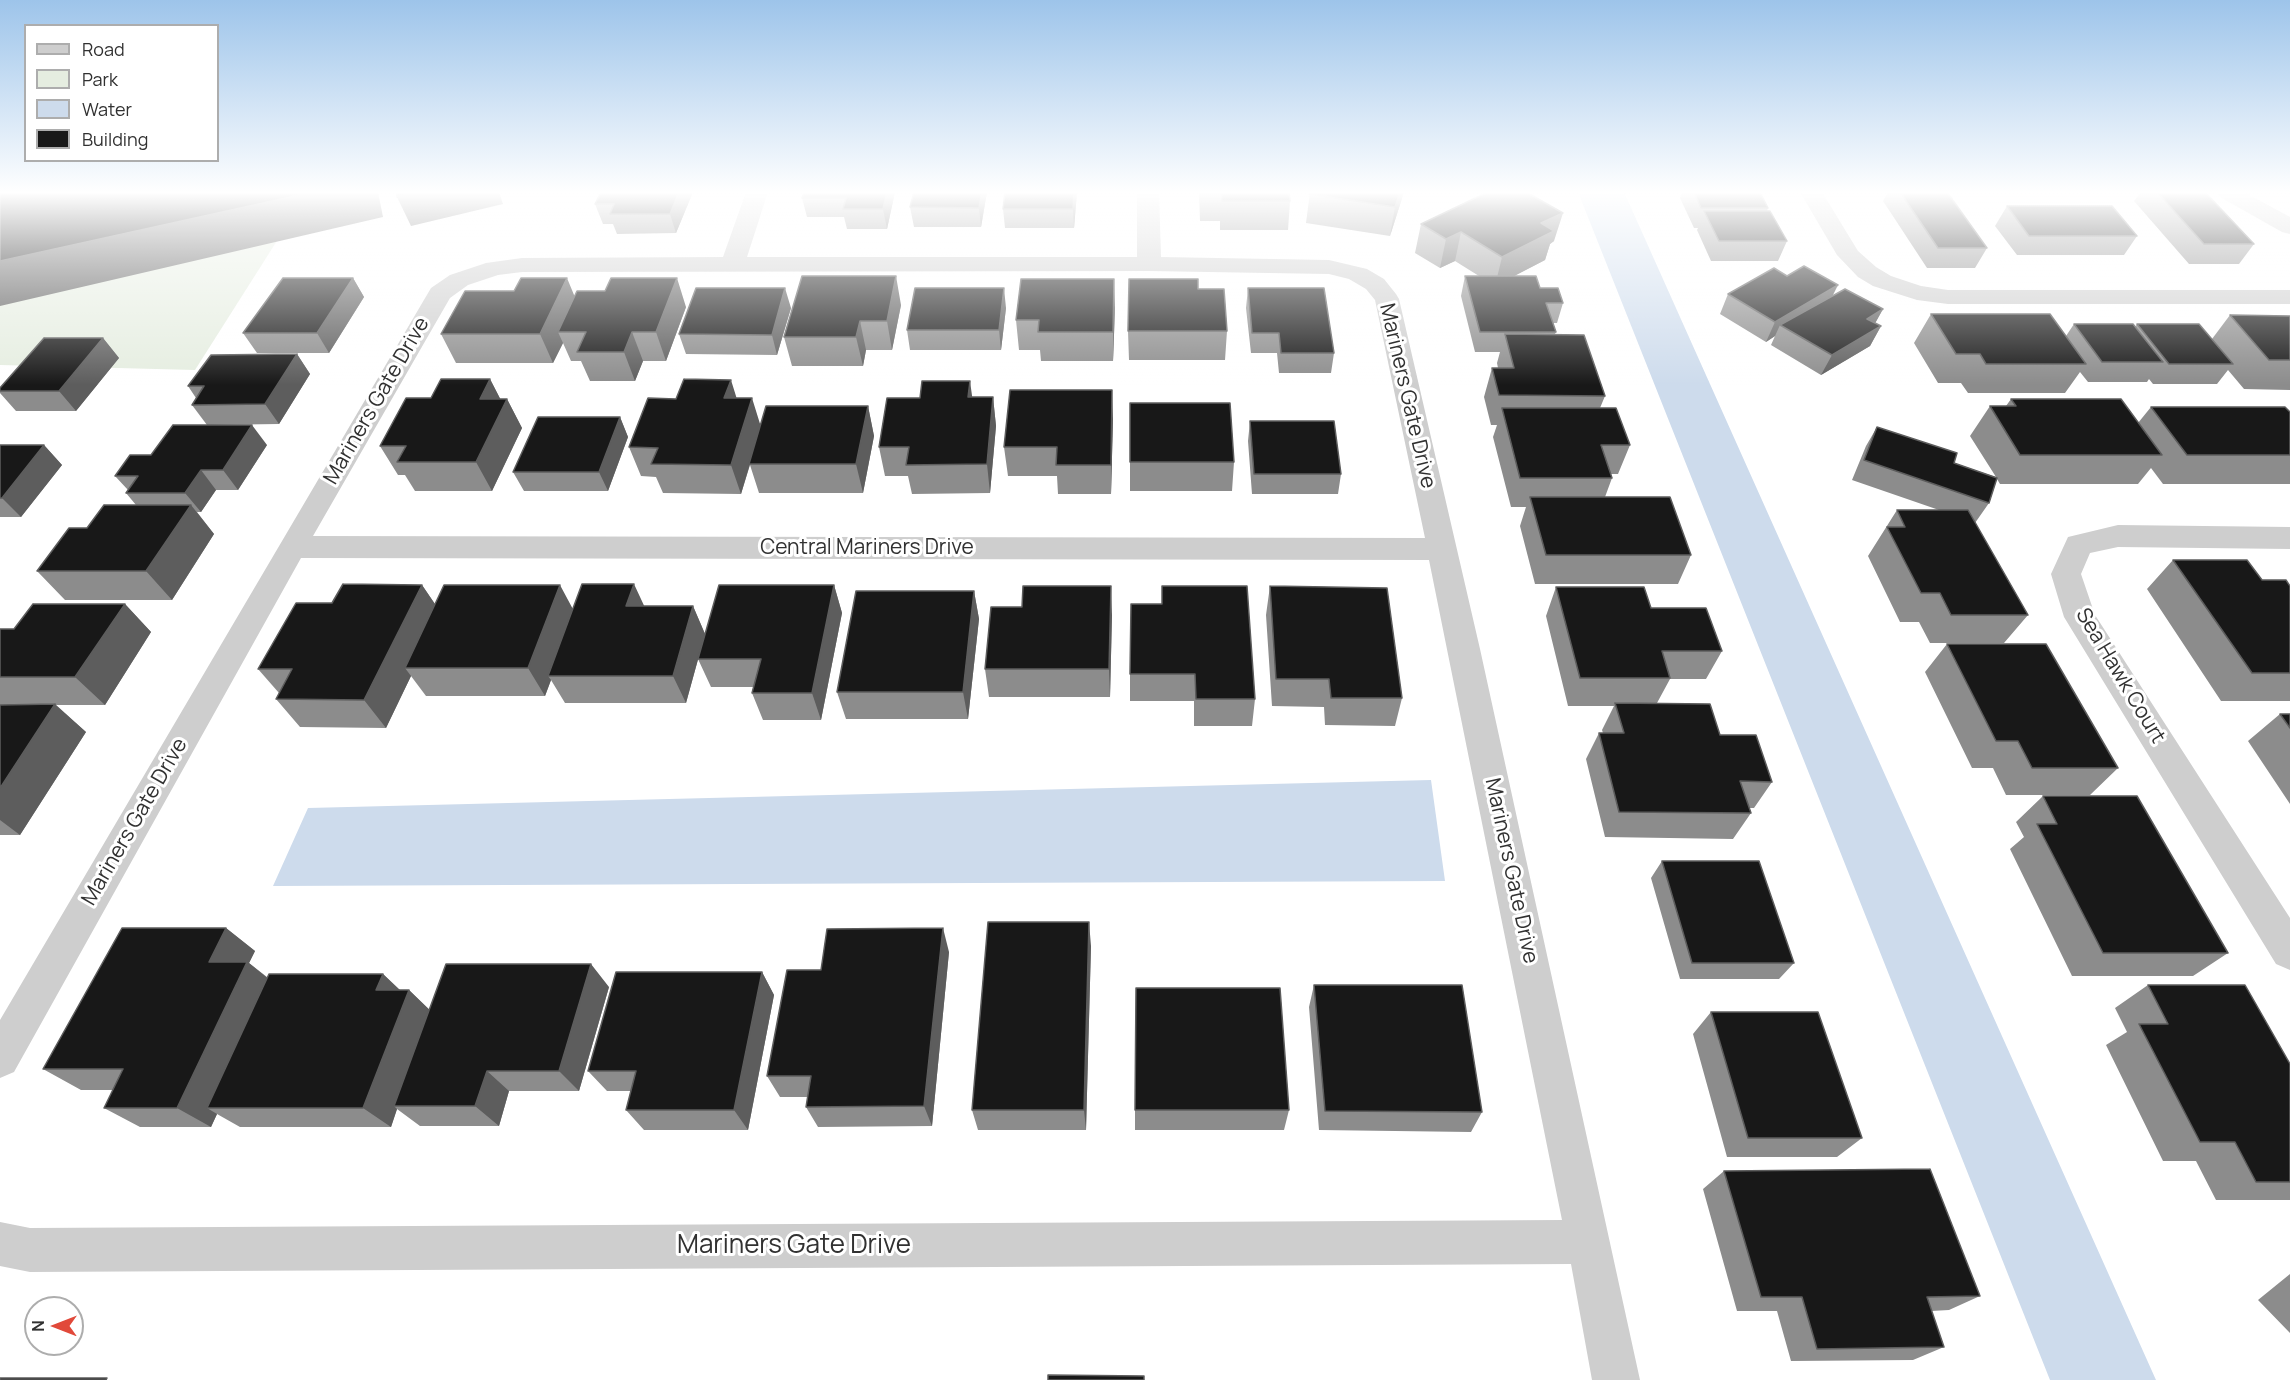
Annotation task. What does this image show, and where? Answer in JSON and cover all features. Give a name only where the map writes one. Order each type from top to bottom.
[{"type":"street","points":[[732,265],[735,256]]},
{"type":"street","points":[[1149,256],[1149,264]]},
{"type":"street","points":[[1850,256],[1867,272],[1882,281],[1917,293],[1948,297],[2290,297]]},
{"type":"street","name":"Mariners Gate Drive","points":[[0,1058],[440,293],[459,280],[495,268],[522,265],[1149,264],[1329,267],[1358,274],[1381,290],[1387,299],[1589,1242],[1616,1380]]},
{"type":"street","name":"Sea Hawk Court","points":[[2290,538],[2118,536],[2079,545],[2067,574],[2080,617],[2290,952]]},
{"type":"street","name":"Central Mariners Drive","points":[[292,547],[1442,549]]},
{"type":"street","name":"Mariners Gate Drive","points":[[0,1244],[30,1250],[1589,1242]]},
{"type":"green space","points":[[0,256],[267,256],[195,370],[0,365]]},
{"type":"water","points":[[1604,256],[1653,256],[2156,1380],[2050,1380]]},
{"type":"water","points":[[1431,780],[1445,881],[273,886],[308,808]]},
{"type":"building","points":[[0,256],[21,256],[0,261]]},
{"type":"building","points":[[1804,266],[1838,285],[1775,322],[1728,294],[1774,268],[1787,276]]},
{"type":"building","points":[[802,276],[896,276],[887,321],[860,321],[856,337],[784,337]]},
{"type":"building","points":[[1465,276],[1536,276],[1540,288],[1558,288],[1563,303],[1546,303],[1556,332],[1480,332]]},
{"type":"building","points":[[283,278],[353,278],[317,333],[243,333]]},
{"type":"building","points":[[521,278],[567,278],[540,334],[441,334],[465,291],[514,291]]},
{"type":"building","points":[[611,278],[677,278],[656,332],[632,332],[624,352],[577,352],[586,332],[558,332],[577,291],[605,291]]},
{"type":"building","points":[[1021,279],[1114,279],[1113,332],[1038,332],[1039,320],[1016,320]]},
{"type":"building","points":[[1129,279],[1198,279],[1198,289],[1224,289],[1227,331],[1128,331]]},
{"type":"building","points":[[696,288],[785,288],[772,335],[679,334]]},
{"type":"building","points":[[915,288],[1004,288],[999,330],[907,330]]},
{"type":"building","points":[[1248,288],[1324,288],[1334,353],[1281,353],[1279,333],[1252,333]]},
{"type":"building","points":[[1845,289],[1883,309],[1867,319],[1881,326],[1832,355],[1780,325]]},
{"type":"building","points":[[1931,314],[2050,314],[2086,364],[1986,364],[1980,354],[1956,354]]},
{"type":"building","points":[[2230,315],[2290,316],[2290,360],[2269,360]]},
{"type":"building","points":[[2074,324],[2133,324],[2163,362],[2102,362]]},
{"type":"building","points":[[2137,324],[2199,324],[2233,364],[2169,364]]},
{"type":"building","points":[[1505,334],[1584,335],[1605,396],[1499,395],[1492,368],[1514,368]]},
{"type":"building","points":[[44,338],[103,338],[59,391],[0,391],[0,388]]},
{"type":"building","points":[[297,354],[265,404],[192,405],[204,386],[188,386],[211,355]]},
{"type":"building","points":[[441,379],[490,379],[480,399],[507,399],[476,462],[397,462],[406,446],[380,446],[406,398],[431,398]]},
{"type":"building","points":[[684,379],[731,380],[724,398],[752,398],[731,465],[651,464],[658,448],[629,447],[648,398],[676,399]]},
{"type":"building","points":[[922,381],[970,381],[968,397],[993,397],[987,464],[906,465],[909,447],[879,447],[887,398],[920,398]]},
{"type":"building","points":[[1010,390],[1112,390],[1111,465],[1056,465],[1057,447],[1004,447]]},
{"type":"building","points":[[2011,399],[2121,399],[2162,455],[2020,455],[1990,406],[2016,406]]},
{"type":"building","points":[[1130,403],[1230,403],[1234,462],[1130,462]]},
{"type":"building","points":[[766,406],[868,406],[856,464],[749,464]]},
{"type":"building","points":[[2151,407],[2285,407],[2290,412],[2290,455],[2187,455]]},
{"type":"building","points":[[1502,408],[1616,408],[1630,445],[1601,445],[1612,478],[1520,478]]},
{"type":"building","points":[[538,417],[620,417],[599,472],[513,472]]},
{"type":"building","points":[[1250,421],[1334,421],[1341,474],[1254,474]]},
{"type":"building","points":[[173,425],[252,425],[223,470],[201,470],[185,493],[126,493],[138,476],[115,476],[130,455],[151,455]]},
{"type":"building","points":[[1877,427],[1957,453],[1954,463],[1997,478],[1989,503],[1864,460]]},
{"type":"building","points":[[0,445],[44,445],[2,498],[0,498]]},
{"type":"building","points":[[1530,497],[1670,497],[1691,555],[1546,555]]},
{"type":"building","points":[[104,505],[191,505],[146,571],[37,571],[69,528],[87,528]]},
{"type":"building","points":[[1897,510],[1968,510],[2028,615],[1951,615],[1940,593],[1921,593],[1887,527],[1905,527]]},
{"type":"building","points":[[2173,560],[2247,560],[2262,580],[2286,580],[2290,586],[2290,673],[2252,673]]},
{"type":"building","points":[[343,584],[422,585],[364,700],[276,699],[292,669],[258,669],[296,603],[332,603]]},
{"type":"building","points":[[582,584],[634,584],[626,606],[693,606],[673,676],[548,676]]},
{"type":"building","points":[[444,585],[560,585],[528,668],[405,668]]},
{"type":"building","points":[[719,585],[834,585],[812,693],[752,693],[761,659],[698,659]]},
{"type":"building","points":[[1023,586],[1111,586],[1109,669],[985,669],[991,607],[1022,607]]},
{"type":"building","points":[[1162,586],[1247,586],[1255,699],[1196,699],[1195,674],[1130,674],[1131,604],[1162,604]]},
{"type":"building","points":[[1270,586],[1387,588],[1402,698],[1331,698],[1329,679],[1276,679]]},
{"type":"building","points":[[1556,587],[1644,587],[1651,608],[1706,608],[1722,651],[1662,651],[1670,678],[1580,678]]},
{"type":"building","points":[[856,591],[974,591],[963,692],[837,692]]},
{"type":"building","points":[[33,604],[125,604],[75,677],[0,677],[0,629],[14,629]]},
{"type":"building","points":[[1947,644],[2046,644],[2118,768],[2032,768],[2018,741],[1996,741]]},
{"type":"building","points":[[1615,703],[1710,704],[1720,735],[1756,735],[1772,782],[1740,781],[1751,813],[1619,812],[1599,733],[1624,733]]},
{"type":"building","points":[[55,704],[0,788],[0,705]]},
{"type":"building","points":[[2280,714],[2290,714],[2290,728]]},
{"type":"building","points":[[2043,796],[2137,796],[2228,953],[2103,953],[2037,824],[2057,824]]},
{"type":"building","points":[[1662,861],[1759,861],[1794,963],[1692,963]]},
{"type":"building","points":[[988,922],[1089,922],[1084,1110],[972,1110]]},
{"type":"building","points":[[122,928],[226,928],[209,962],[247,962],[177,1108],[104,1108],[123,1069],[43,1069]]},
{"type":"building","points":[[943,928],[924,1106],[806,1107],[811,1076],[767,1076],[787,970],[821,970],[827,929]]},
{"type":"building","points":[[446,964],[591,964],[559,1071],[487,1071],[475,1106],[394,1106]]},
{"type":"building","points":[[616,972],[762,972],[734,1110],[626,1110],[636,1071],[588,1071]]},
{"type":"building","points":[[269,974],[383,974],[376,990],[409,990],[363,1108],[207,1108]]},
{"type":"building","points":[[1314,985],[1462,985],[1482,1112],[1325,1111]]},
{"type":"building","points":[[2148,985],[2245,985],[2290,1064],[2290,1182],[2256,1182],[2235,1142],[2200,1142],[2139,1024],[2168,1024]]},
{"type":"building","points":[[1136,988],[1280,988],[1289,1110],[1135,1110]]},
{"type":"building","points":[[1711,1012],[1818,1012],[1862,1138],[1748,1138]]},
{"type":"building","points":[[1930,1169],[1980,1296],[1927,1297],[1944,1347],[1817,1349],[1802,1297],[1761,1297],[1724,1171]]},
{"type":"building","points":[[1048,1375],[1144,1376],[1144,1380],[1048,1380]]},
{"type":"building","points":[[0,1378],[107,1378],[106,1380],[0,1380]]}]
